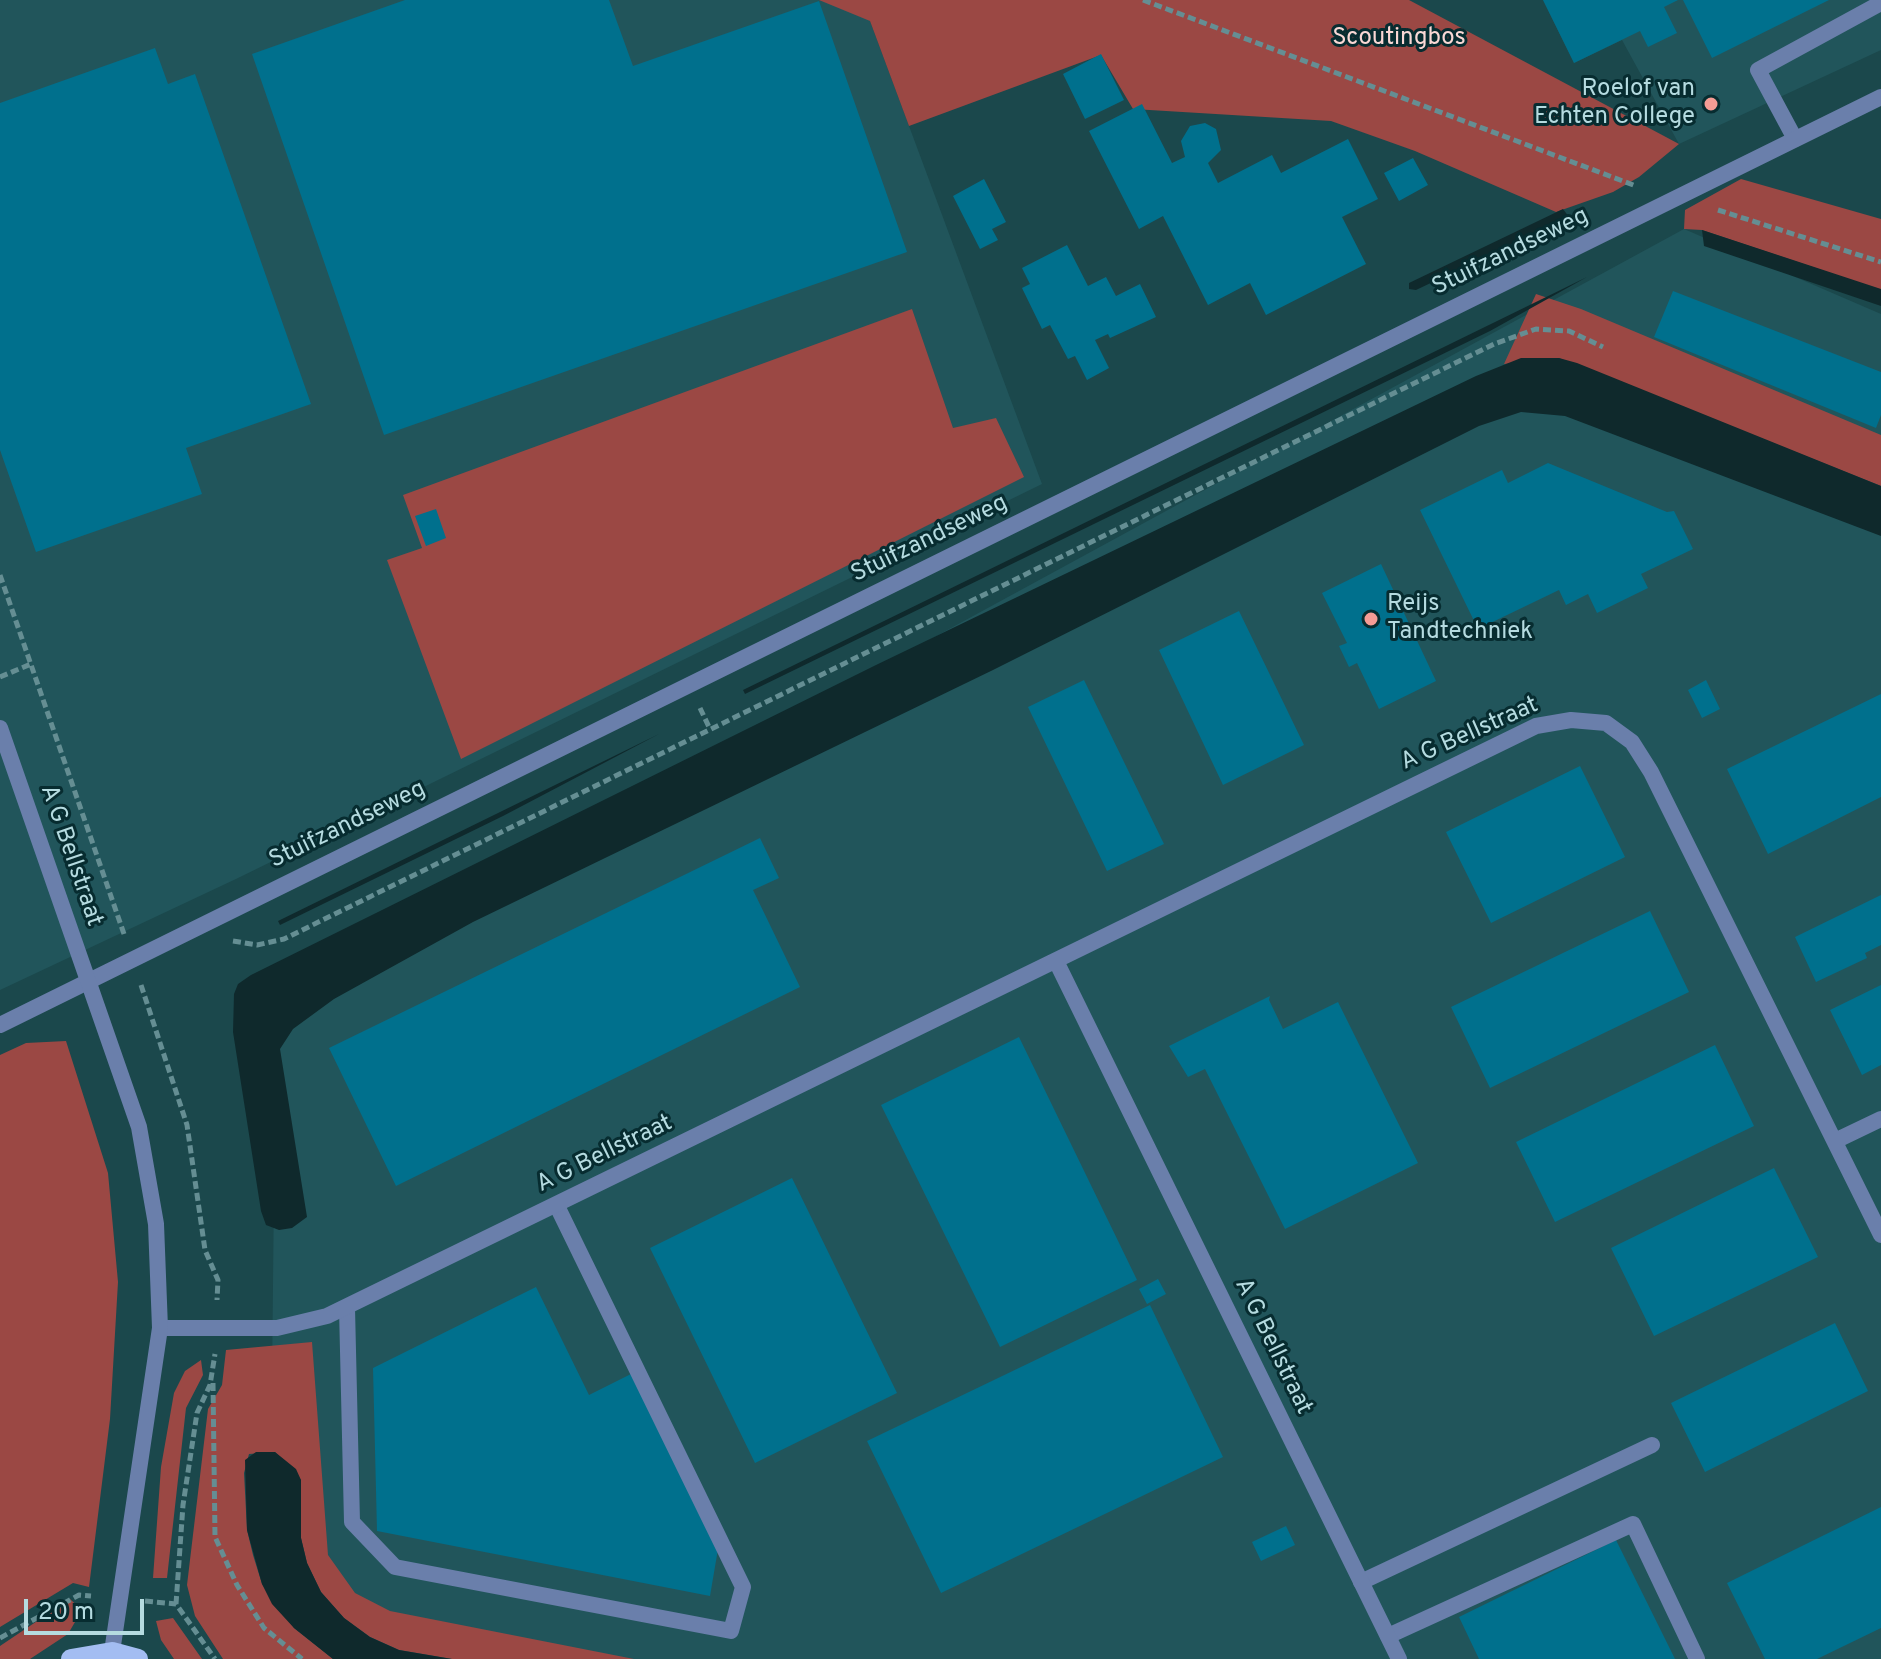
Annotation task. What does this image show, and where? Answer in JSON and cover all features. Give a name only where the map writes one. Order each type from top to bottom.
[{"type":"main road","points":[[71,1659],[112,1652],[138,1659]]},
{"type":"street","points":[[1795,139],[1758,70],[1881,3]]},
{"type":"street","name":"Stuifzandseweg","points":[[0,1025],[1881,97]]},
{"type":"street","name":"A G Bellstraat","points":[[160,1328],[277,1328],[302,1324],[347,1308],[1536,726],[1571,720],[1606,723],[1632,742],[1651,772],[1881,1235]]},
{"type":"street","name":"A G Bellstraat","points":[[0,728],[139,1127],[156,1224],[160,1328],[112,1652]]},
{"type":"street","name":"A G Bellstraat","points":[[1056,961],[1399,1659]]},
{"type":"street","points":[[1835,1141],[1881,1119]]},
{"type":"street","points":[[347,1308],[352,1522],[395,1567],[731,1631],[743,1587],[557,1206]]},
{"type":"street","points":[[1361,1582],[1652,1445]]},
{"type":"street","points":[[1388,1636],[1633,1524],[1697,1659]]},
{"type":"path","points":[[1143,0],[1558,159],[1881,262]]},
{"type":"path","points":[[185,933],[257,945],[284,939],[1494,344],[1536,329],[1569,331],[1603,347]]},
{"type":"path","name":"A G Bellstraat","points":[[0,575],[133,959]]},
{"type":"path","points":[[0,677],[31,664]]},
{"type":"path","points":[[213,1376],[215,1537],[237,1585],[264,1628],[302,1659]]},
{"type":"path","points":[[0,1638],[79,1595],[176,1604],[215,1659]]},
{"type":"shaded area","points":[[0,0],[855,0],[870,21],[1042,484],[238,878],[0,990]]},
{"type":"shaded area","name":"Roelof van Echten College","points":[[1543,0],[1881,0],[1881,50],[1679,144],[1622,40],[1574,63]]},
{"type":"shaded area","points":[[1563,209],[1569,217],[1416,290],[1409,289],[1409,283]]},
{"type":"shaded area","points":[[1684,229],[1881,314],[1881,463],[1872,514],[1881,519],[1881,1659],[372,1659],[271,1477],[274,1188],[264,1002]]},
{"type":"shaded area","points":[[1702,230],[1881,289],[1881,306],[1704,246]]},
{"type":"shaded area","points":[[1587,277],[1490,331],[745,694],[743,690]]},
{"type":"shaded area","points":[[1521,358],[1559,358],[1577,363],[1881,486],[1881,536],[1565,416],[1521,412],[1479,426],[993,670],[473,922],[334,999],[293,1029],[280,1049],[307,1217],[292,1228],[279,1230],[266,1225],[261,1211],[233,1032],[234,994],[238,984],[251,975],[876,665],[1476,376]]},
{"type":"shaded area","points":[[659,734],[503,816],[280,925],[278,921]]},
{"type":"shaded area","points":[[256,1452],[275,1452],[296,1469],[301,1480],[301,1538],[307,1563],[321,1592],[344,1618],[370,1637],[399,1650],[452,1659],[333,1659],[294,1628],[272,1604],[262,1584],[247,1530],[245,1460]]},
{"type":"green space","name":"Scoutingbos","points":[[819,0],[1409,0],[1679,144],[1639,177],[1613,192],[1556,212],[1415,151],[1331,121],[1133,109],[1101,55],[909,126],[870,21]]},
{"type":"green space","points":[[1741,179],[1881,219],[1881,290],[1702,230],[1684,229],[1685,210]]},
{"type":"green space","points":[[1536,294],[1581,309],[1881,435],[1881,486],[1559,358],[1504,364]]},
{"type":"green space","points":[[912,309],[953,428],[996,418],[1024,477],[461,759],[387,560],[422,548],[403,495]]},
{"type":"green space","points":[[66,1041],[108,1173],[118,1282],[110,1419],[89,1587],[73,1583],[0,1627],[0,1055],[26,1043]]},
{"type":"green space","points":[[312,1342],[328,1555],[355,1593],[390,1611],[634,1659],[452,1659],[399,1650],[370,1637],[344,1618],[321,1592],[307,1563],[301,1538],[301,1480],[275,1452],[249,1454],[244,1473],[247,1530],[253,1555],[262,1584],[294,1628],[333,1659],[223,1659],[195,1616],[187,1585],[208,1409],[222,1385],[226,1350]]},
{"type":"green space","points":[[201,1360],[203,1375],[186,1408],[167,1578],[153,1578],[161,1467],[174,1393],[185,1371]]},
{"type":"green space","points":[[70,1599],[82,1610],[68,1634],[30,1659],[0,1659],[0,1646]]},
{"type":"green space","points":[[173,1618],[202,1659],[174,1659],[161,1640],[156,1621]]},
{"type":"building","points":[[405,0],[609,0],[633,66],[819,1],[907,252],[384,435],[252,54]]},
{"type":"building","points":[[1543,0],[1678,0],[1664,7],[1677,33],[1648,47],[1640,31],[1574,63]]},
{"type":"building","points":[[1683,0],[1829,0],[1712,58]]},
{"type":"building","points":[[155,48],[168,84],[195,74],[311,404],[186,448],[202,494],[36,552],[0,450],[0,103]]},
{"type":"building","points":[[1101,54],[1124,100],[1085,119],[1063,74]]},
{"type":"building","points":[[1142,104],[1172,163],[1185,157],[1181,141],[1190,126],[1205,123],[1216,129],[1221,150],[1208,163],[1218,183],[1272,155],[1281,173],[1348,139],[1378,199],[1342,217],[1366,264],[1266,315],[1250,283],[1208,305],[1163,216],[1139,229],[1089,131]]},
{"type":"building","points":[[1413,158],[1428,185],[1399,201],[1384,173]]},
{"type":"building","points":[[984,179],[1006,222],[992,229],[998,240],[980,249],[953,196]]},
{"type":"building","points":[[1067,245],[1088,286],[1106,277],[1116,296],[1140,284],[1156,317],[1110,338],[1108,334],[1095,340],[1109,368],[1087,380],[1075,356],[1068,359],[1050,325],[1042,329],[1022,288],[1030,284],[1022,268]]},
{"type":"building","points":[[1673,291],[1881,372],[1881,415],[1876,428],[1654,337]]},
{"type":"building","points":[[1548,463],[1667,512],[1674,511],[1693,549],[1641,574],[1648,588],[1597,613],[1588,594],[1566,605],[1559,590],[1478,629],[1420,510],[1502,470],[1508,483]]},
{"type":"building","points":[[436,509],[446,538],[426,546],[415,516]]},
{"type":"building","name":"Reijs Tandtechniek","points":[[1381,564],[1436,681],[1379,709],[1357,663],[1349,667],[1339,646],[1347,643],[1322,593]]},
{"type":"building","points":[[1239,611],[1304,745],[1223,785],[1159,650]]},
{"type":"building","points":[[1084,680],[1164,844],[1107,871],[1028,707]]},
{"type":"building","points":[[1706,680],[1720,709],[1702,718],[1688,690]]},
{"type":"building","points":[[1881,694],[1881,797],[1768,854],[1727,769]]},
{"type":"building","points":[[1580,766],[1625,857],[1491,923],[1446,832]]},
{"type":"building","points":[[760,838],[779,878],[753,890],[800,987],[396,1186],[329,1048]]},
{"type":"building","points":[[1881,895],[1881,945],[1865,953],[1867,958],[1816,982],[1795,937]]},
{"type":"building","points":[[1650,911],[1689,992],[1490,1088],[1451,1007]]},
{"type":"building","points":[[1881,985],[1881,1065],[1862,1075],[1830,1010]]},
{"type":"building","points":[[1270,996],[1283,1029],[1338,1002],[1418,1163],[1285,1229],[1205,1069],[1188,1077],[1169,1046]]},
{"type":"building","points":[[1019,1037],[1137,1280],[1000,1347],[881,1105]]},
{"type":"building","points":[[1715,1045],[1754,1126],[1555,1222],[1516,1142]]},
{"type":"building","points":[[1774,1168],[1818,1257],[1654,1336],[1611,1248]]},
{"type":"building","points":[[792,1178],[897,1393],[755,1463],[650,1248]]},
{"type":"building","points":[[1158,1279],[1166,1294],[1147,1304],[1139,1289]]},
{"type":"building","points":[[536,1287],[589,1395],[631,1374],[718,1549],[710,1596],[377,1531],[373,1368]]},
{"type":"building","points":[[1150,1305],[1223,1457],[941,1593],[867,1441]]},
{"type":"building","points":[[1835,1323],[1868,1391],[1705,1472],[1671,1403]]},
{"type":"building","points":[[1881,1507],[1881,1628],[1817,1659],[1765,1659],[1727,1583]]},
{"type":"building","points":[[1286,1526],[1295,1545],[1261,1561],[1252,1542]]},
{"type":"building","points":[[1616,1540],[1675,1659],[1479,1659],[1459,1617]]},
{"type":"place","name":"Roelof van Echten College","points":[[1711,104]]},
{"type":"place","name":"Reijs Tandtechniek","points":[[1371,619]]}]
